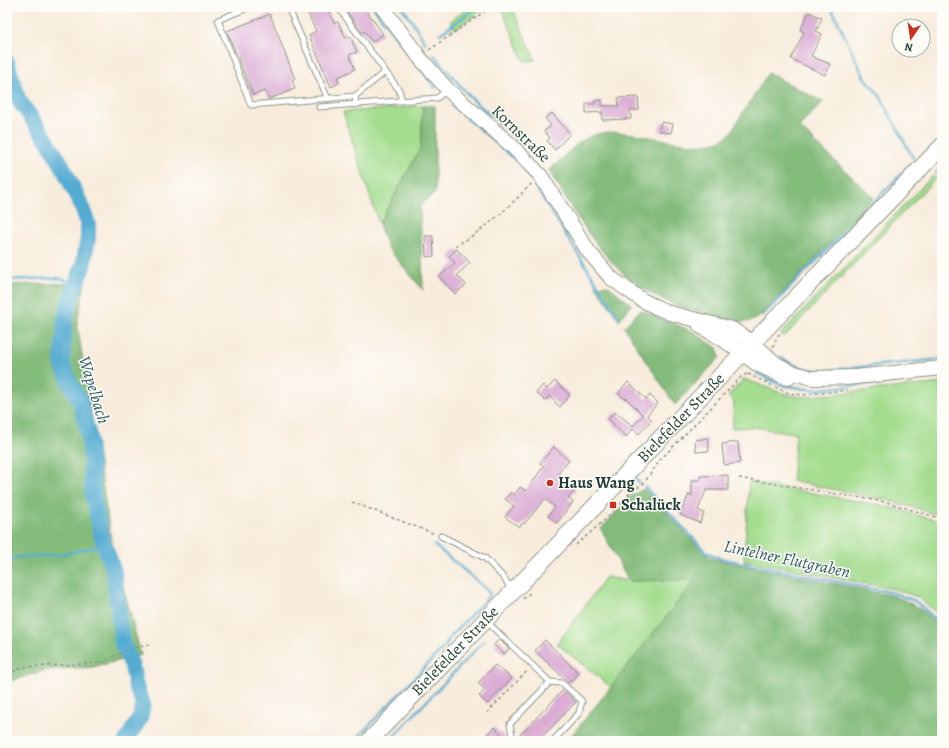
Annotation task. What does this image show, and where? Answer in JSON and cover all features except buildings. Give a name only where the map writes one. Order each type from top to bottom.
[{"type":"main road","name":"Bielefelder Straße","points":[[369,741],[747,348],[772,332],[942,146]]},
{"type":"street","name":"Kornstraße","points":[[382,7],[420,58],[448,90],[521,154],[540,174],[589,252],[611,278],[670,313],[703,328],[724,340],[747,348],[770,371],[790,379],[811,382],[942,368]]},
{"type":"lane","points":[[250,7],[218,20],[251,105],[355,96],[385,72]]},
{"type":"lane","points":[[288,7],[328,99]]},
{"type":"lane","points":[[338,7],[385,72],[400,90],[402,101]]},
{"type":"lane","points":[[319,107],[437,98],[448,90]]},
{"type":"lane","points":[[355,96],[356,104]]},
{"type":"lane","points":[[440,536],[485,558],[504,578],[513,591]]},
{"type":"lane","points":[[485,621],[550,682],[562,683],[582,702],[579,713],[553,741]]},
{"type":"lane","points":[[513,741],[510,724],[550,682]]},
{"type":"path","points":[[420,58],[491,7]]},
{"type":"path","points":[[455,246],[470,238],[488,224],[520,196],[540,174]]},
{"type":"path","points":[[739,478],[886,502],[942,520]]},
{"type":"path","points":[[352,502],[440,536]]},
{"type":"path","points":[[7,673],[26,667],[100,663],[132,648],[149,645]]},
{"type":"path","points":[[487,713],[533,666]]},
{"type":"green space","points":[[468,7],[487,7],[455,29],[450,22]]},
{"type":"green space","points":[[501,7],[512,7],[535,60],[524,61]]},
{"type":"green space","points":[[768,73],[823,102],[799,127],[874,198],[759,317],[754,320],[742,322],[692,310],[666,301],[641,287],[624,274],[596,243],[549,171],[585,139],[607,132],[625,133],[682,143],[700,144],[716,142],[729,135]]},
{"type":"green space","points":[[423,106],[421,147],[379,224],[343,112]]},
{"type":"green space","points":[[423,106],[435,106],[435,193],[420,205],[423,290],[387,247],[379,224],[421,147]]},
{"type":"green space","points":[[933,175],[936,178],[784,337],[781,334]]},
{"type":"green space","points":[[85,283],[77,323],[111,539],[141,655],[93,667],[47,670],[7,682],[7,285]]},
{"type":"green space","points":[[607,285],[632,305],[619,320],[596,286]]},
{"type":"green space","points":[[640,310],[694,332],[717,348],[720,357],[675,405],[624,327]]},
{"type":"green space","points":[[744,379],[787,395],[803,397],[942,383],[942,516],[887,500],[792,481],[796,433],[751,427],[732,428],[734,402],[728,396]]},
{"type":"green space","points":[[749,482],[885,506],[942,522],[942,618],[918,597],[894,589],[744,560]]},
{"type":"green space","points":[[644,489],[704,553],[713,559],[893,596],[908,602],[930,617],[942,628],[942,741],[567,741],[695,580],[629,581],[601,529],[631,496]]},
{"type":"green space","points":[[606,577],[630,581],[696,579],[611,687],[557,644]]},
{"type":"waterway","points":[[373,7],[435,88]]},
{"type":"waterway","points":[[402,7],[425,43]]},
{"type":"waterway","points":[[440,34],[477,7]]},
{"type":"waterway","points":[[831,7],[864,77],[880,96],[913,158]]},
{"type":"waterway","points":[[434,55],[471,98],[523,144]]},
{"type":"waterway","name":"Wapelbach","points":[[7,62],[18,99],[47,140],[63,167],[83,209],[88,224],[88,238],[83,266],[72,294],[65,320],[62,363],[70,383],[80,401],[89,437],[93,496],[102,538],[114,572],[122,643],[132,666],[136,687],[143,704],[140,718],[126,741]]},
{"type":"waterway","points":[[452,105],[517,161]]},
{"type":"waterway","points":[[763,315],[909,166]]},
{"type":"waterway","points":[[523,168],[531,179]]},
{"type":"waterway","points":[[936,172],[942,177]]},
{"type":"waterway","points":[[535,186],[619,318]]},
{"type":"waterway","points":[[7,280],[58,278],[76,283]]},
{"type":"waterway","points":[[780,357],[800,367],[821,371],[942,359]]},
{"type":"waterway","points":[[757,373],[782,385],[813,390],[942,376]]},
{"type":"waterway","name":"Lintelner Flutgraben","points":[[634,478],[639,482]]},
{"type":"waterway","name":"Lintelner Flutgraben","points":[[645,487],[706,552],[719,558],[893,593],[915,601],[942,625]]},
{"type":"waterway","points":[[7,558],[59,555],[104,545]]},
{"type":"waterway","points":[[354,741],[446,645],[449,638],[489,596],[489,591],[434,545]]},
{"type":"waterway","points":[[389,741],[484,641]]},
{"type":"place","name":"Haus Wang","points":[[550,483]]},
{"type":"place","name":"Schalück","points":[[613,505]]}]
